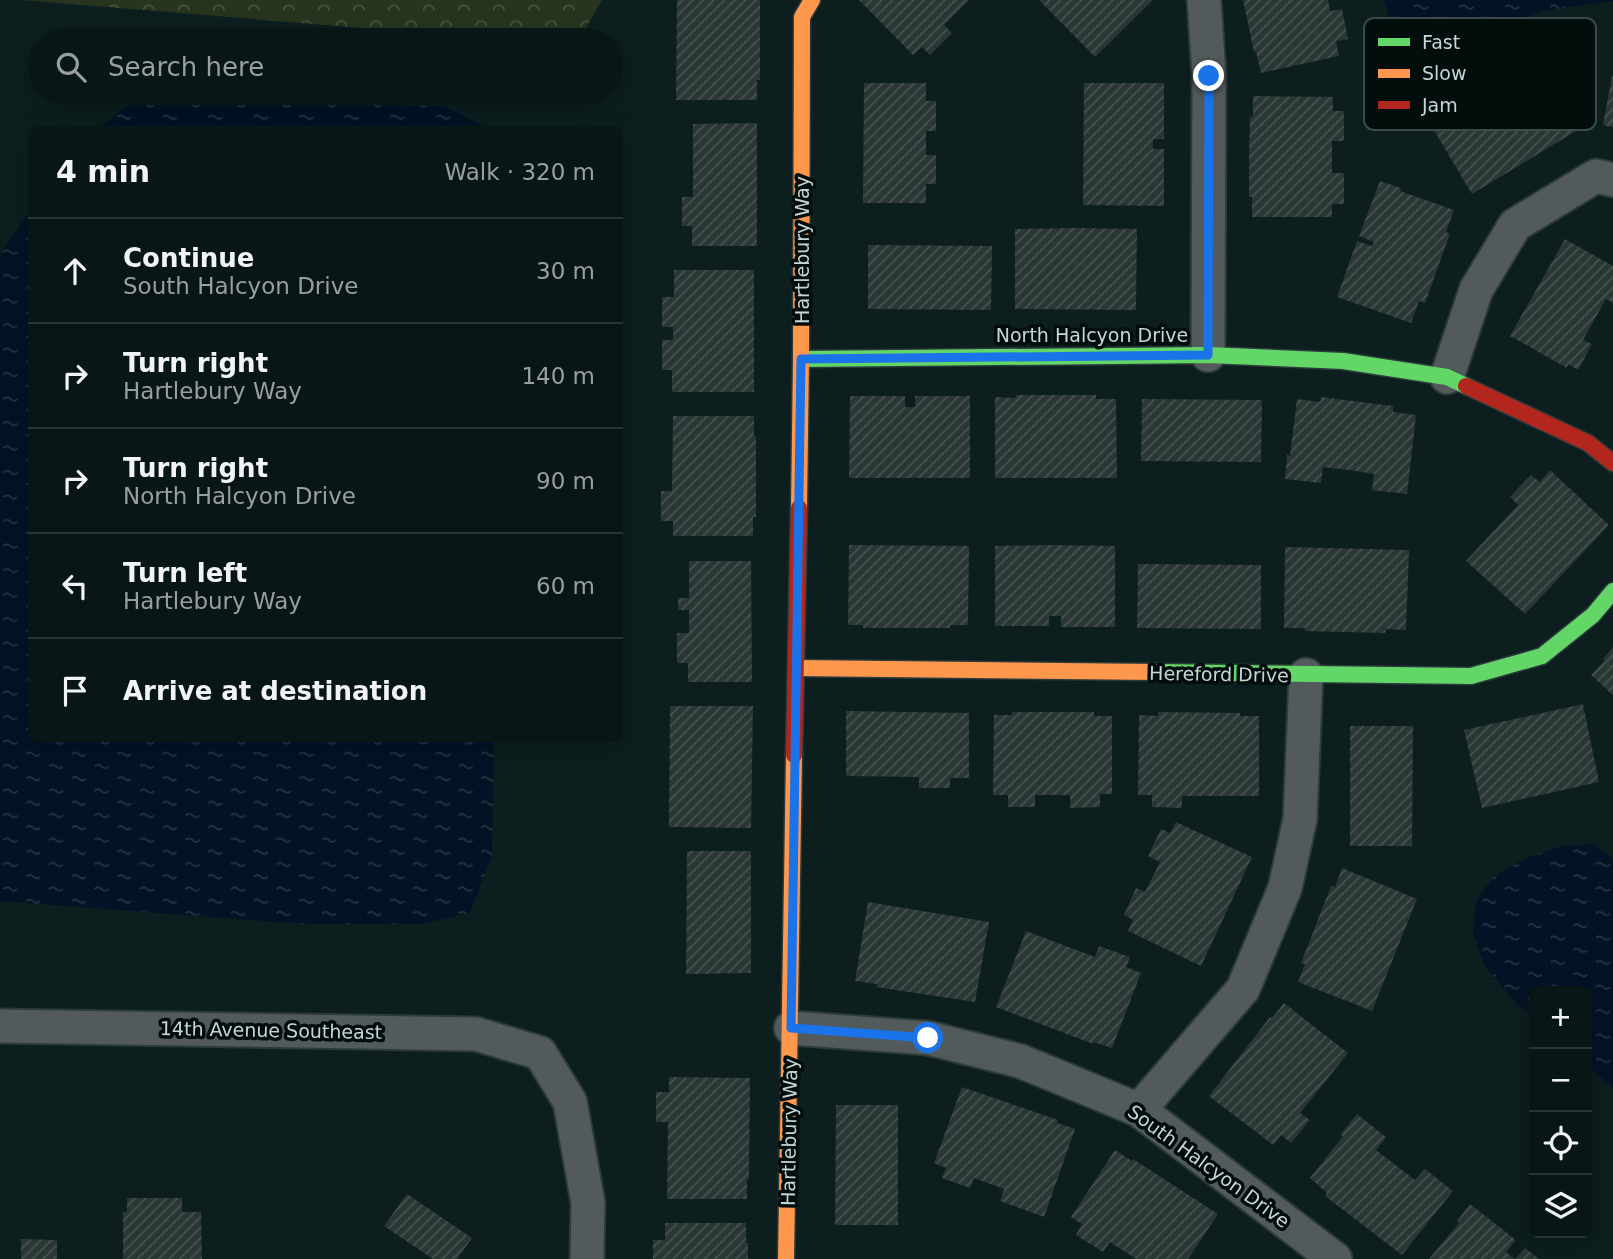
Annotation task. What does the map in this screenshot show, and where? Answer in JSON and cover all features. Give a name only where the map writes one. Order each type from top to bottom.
[{"type":"street","name":"Hartlebury Way","points":[[786,1259],[801,359],[802,17],[812,0]]},
{"type":"street","points":[[1204,0],[1209,76],[1208,355]]},
{"type":"street","points":[[1447,377],[1476,290],[1515,225],[1596,176],[1613,180]]},
{"type":"street","name":"North Halcyon Drive","points":[[801,359],[1208,355],[1343,361],[1447,377],[1588,443],[1613,463]]},
{"type":"street","name":"Hereford Drive","points":[[796,668],[1471,676],[1542,656],[1593,615],[1613,591]]},
{"type":"street","points":[[1139,1110],[1243,989],[1286,888],[1300,818],[1306,675]]},
{"type":"street","name":"14th Avenue Southeast","points":[[0,1026],[476,1034],[540,1053],[570,1102],[588,1203],[587,1259]]},
{"type":"street","name":"South Halcyon Drive","points":[[791,1028],[928,1038],[1020,1061],[1139,1110],[1335,1259]]},
{"type":"green space","points":[[22,0],[602,0],[586,28],[361,28]]},
{"type":"water","points":[[1384,0],[1613,0],[1541,11],[1527,18],[1389,18]]},
{"type":"water","points":[[128,105],[340,105],[444,106],[483,126],[101,126]]},
{"type":"water","points":[[28,213],[28,742],[494,742],[492,856],[470,913],[422,924],[303,924],[0,901],[0,255]]},
{"type":"water","points":[[1593,844],[1613,861],[1613,1089],[1592,1070],[1592,986],[1529,986],[1529,1013],[1517,1004],[1485,967],[1473,933],[1476,901],[1494,876],[1526,858],[1563,846]]},
{"type":"building","points":[[677,0],[760,0],[760,80],[757,80],[757,100],[676,100]]},
{"type":"building","points":[[859,0],[969,0],[944,25],[952,33],[930,55],[922,47],[913,55]]},
{"type":"building","points":[[1039,0],[1153,0],[1095,57]]},
{"type":"building","points":[[1243,0],[1328,0],[1330,11],[1342,9],[1348,39],[1336,41],[1339,56],[1261,73]]},
{"type":"building","points":[[1613,76],[1613,127],[1603,125]]},
{"type":"building","points":[[864,83],[926,83],[926,101],[936,101],[936,131],[926,131],[926,155],[936,155],[936,184],[926,184],[926,203],[863,203]]},
{"type":"building","points":[[1084,83],[1164,83],[1164,139],[1153,139],[1153,149],[1164,149],[1164,206],[1083,205]]},
{"type":"building","points":[[1253,96],[1333,97],[1333,111],[1344,111],[1344,141],[1332,141],[1332,173],[1344,173],[1344,204],[1332,204],[1332,217],[1252,217],[1249,156]]},
{"type":"building","points":[[757,123],[757,246],[692,246],[692,226],[682,226],[682,197],[693,197],[693,124]]},
{"type":"building","points":[[1434,130],[1575,130],[1576,131],[1472,194]]},
{"type":"building","points":[[1380,181],[1454,210],[1446,232],[1450,234],[1425,303],[1419,301],[1411,323],[1337,297],[1357,241],[1372,246],[1374,242],[1359,236]]},
{"type":"building","points":[[1015,229],[1137,229],[1136,310],[1015,309]]},
{"type":"building","points":[[1565,239],[1613,266],[1613,303],[1606,299],[1583,340],[1592,344],[1578,370],[1568,364],[1567,368],[1510,336]]},
{"type":"building","points":[[868,245],[992,246],[991,310],[868,309]]},
{"type":"building","points":[[674,270],[754,270],[754,392],[672,392],[672,370],[662,370],[662,340],[673,340],[673,327],[662,327],[662,297],[674,297]]},
{"type":"building","points":[[1016,395],[1096,395],[1096,399],[1116,399],[1117,478],[995,478],[995,397],[1016,398]]},
{"type":"building","points":[[850,396],[905,396],[905,407],[915,407],[915,396],[970,396],[970,478],[849,478]]},
{"type":"building","points":[[1321,397],[1393,406],[1393,412],[1416,415],[1407,494],[1372,490],[1374,474],[1349,470],[1323,467],[1321,483],[1285,479],[1297,399],[1320,402]]},
{"type":"building","points":[[1142,399],[1262,400],[1261,462],[1141,461]]},
{"type":"building","points":[[673,416],[754,416],[756,517],[753,517],[753,536],[673,536],[673,521],[661,521],[661,491],[672,491]]},
{"type":"building","points":[[1550,470],[1609,525],[1525,614],[1466,561],[1518,505],[1510,497],[1531,475],[1540,482]]},
{"type":"building","points":[[849,545],[969,546],[968,625],[950,625],[950,628],[863,628],[863,625],[848,625]]},
{"type":"building","points":[[995,546],[1115,546],[1115,627],[1061,627],[1061,616],[1049,616],[1049,626],[995,626]]},
{"type":"building","points":[[1285,547],[1409,550],[1406,630],[1386,629],[1385,633],[1284,628]]},
{"type":"building","points":[[689,561],[751,561],[752,682],[688,682],[688,663],[677,663],[677,633],[689,633],[689,610],[678,610],[678,598],[689,598]]},
{"type":"building","points":[[1138,564],[1261,565],[1261,629],[1137,628]]},
{"type":"building","points":[[1613,647],[1613,695],[1591,675]]},
{"type":"building","points":[[1583,704],[1599,782],[1482,808],[1464,730]]},
{"type":"building","points":[[670,706],[753,706],[751,828],[669,827]]},
{"type":"building","points":[[846,711],[969,713],[969,778],[950,778],[950,788],[919,788],[919,777],[846,776]]},
{"type":"building","points":[[1012,712],[1094,712],[1094,716],[1112,716],[1112,794],[1100,794],[1100,807],[1070,808],[1070,795],[1035,795],[1035,807],[1008,807],[1008,795],[993,795],[994,715],[1012,715]]},
{"type":"building","points":[[1158,712],[1240,713],[1240,716],[1259,716],[1259,796],[1182,796],[1182,808],[1152,807],[1152,795],[1138,795],[1139,715],[1158,716]]},
{"type":"building","points":[[1350,726],[1413,726],[1412,846],[1350,846]]},
{"type":"building","points":[[1176,822],[1252,857],[1201,966],[1128,931],[1133,920],[1124,915],[1136,888],[1145,892],[1160,862],[1148,856],[1161,829],[1170,833]]},
{"type":"building","points":[[687,851],[751,851],[751,973],[686,974]]},
{"type":"building","points":[[1342,868],[1417,899],[1372,1011],[1298,982],[1305,964],[1301,963],[1331,886],[1335,887]]},
{"type":"building","points":[[868,902],[989,922],[975,1002],[876,987],[877,984],[855,981]]},
{"type":"building","points":[[1026,931],[1095,957],[1099,946],[1130,957],[1126,967],[1141,973],[1112,1048],[1094,1042],[1093,1044],[996,1007]]},
{"type":"building","points":[[1284,1003],[1348,1053],[1300,1113],[1310,1120],[1291,1143],[1281,1135],[1273,1145],[1209,1096],[1270,1017],[1272,1018]]},
{"type":"building","points":[[669,1077],[750,1078],[747,1199],[667,1199],[668,1122],[656,1122],[656,1092],[669,1092]]},
{"type":"building","points":[[962,1087],[1058,1120],[1057,1123],[1075,1129],[1044,1217],[1000,1201],[1004,1189],[974,1178],[970,1188],[942,1178],[946,1168],[934,1163]]},
{"type":"building","points":[[836,1105],[898,1105],[898,1225],[835,1225]]},
{"type":"building","points":[[1357,1114],[1386,1137],[1376,1150],[1415,1180],[1425,1169],[1453,1191],[1402,1255],[1325,1196],[1327,1193],[1310,1178]]},
{"type":"building","points":[[1115,1150],[1218,1214],[1188,1259],[1136,1259],[1110,1242],[1103,1252],[1076,1235],[1082,1224],[1071,1217]]},
{"type":"building","points":[[407,1194],[472,1238],[457,1259],[433,1259],[384,1226]]},
{"type":"building","points":[[127,1198],[182,1198],[182,1212],[201,1212],[202,1259],[123,1259],[123,1212],[127,1212]]},
{"type":"building","points":[[1470,1204],[1516,1240],[1506,1252],[1514,1259],[1429,1259],[1459,1223],[1457,1221]]},
{"type":"building","points":[[665,1223],[746,1223],[748,1259],[653,1259],[653,1240],[665,1240]]},
{"type":"building","points":[[21,1239],[57,1240],[57,1259],[21,1259]]},
{"type":"building","points":[[1525,1248],[1539,1259],[1515,1259]]},
{"type":"traffic: fast","points":[[801,359],[1208,355],[1343,361],[1447,377],[1466,386]]},
{"type":"traffic: fast","points":[[1156,672],[1471,676],[1542,656],[1593,615],[1613,591]]},
{"type":"traffic: slow","points":[[799,508],[802,17],[812,0]]},
{"type":"traffic: slow","points":[[796,668],[1156,672]]},
{"type":"traffic: slow","points":[[786,1259],[794,755]]},
{"type":"traffic: jam","points":[[1466,386],[1588,443],[1613,463]]},
{"type":"traffic: jam","points":[[794,755],[799,508]]},
{"type":"route","points":[[928,1038],[791,1028],[801,359],[1208,355],[1209,76]]}]
